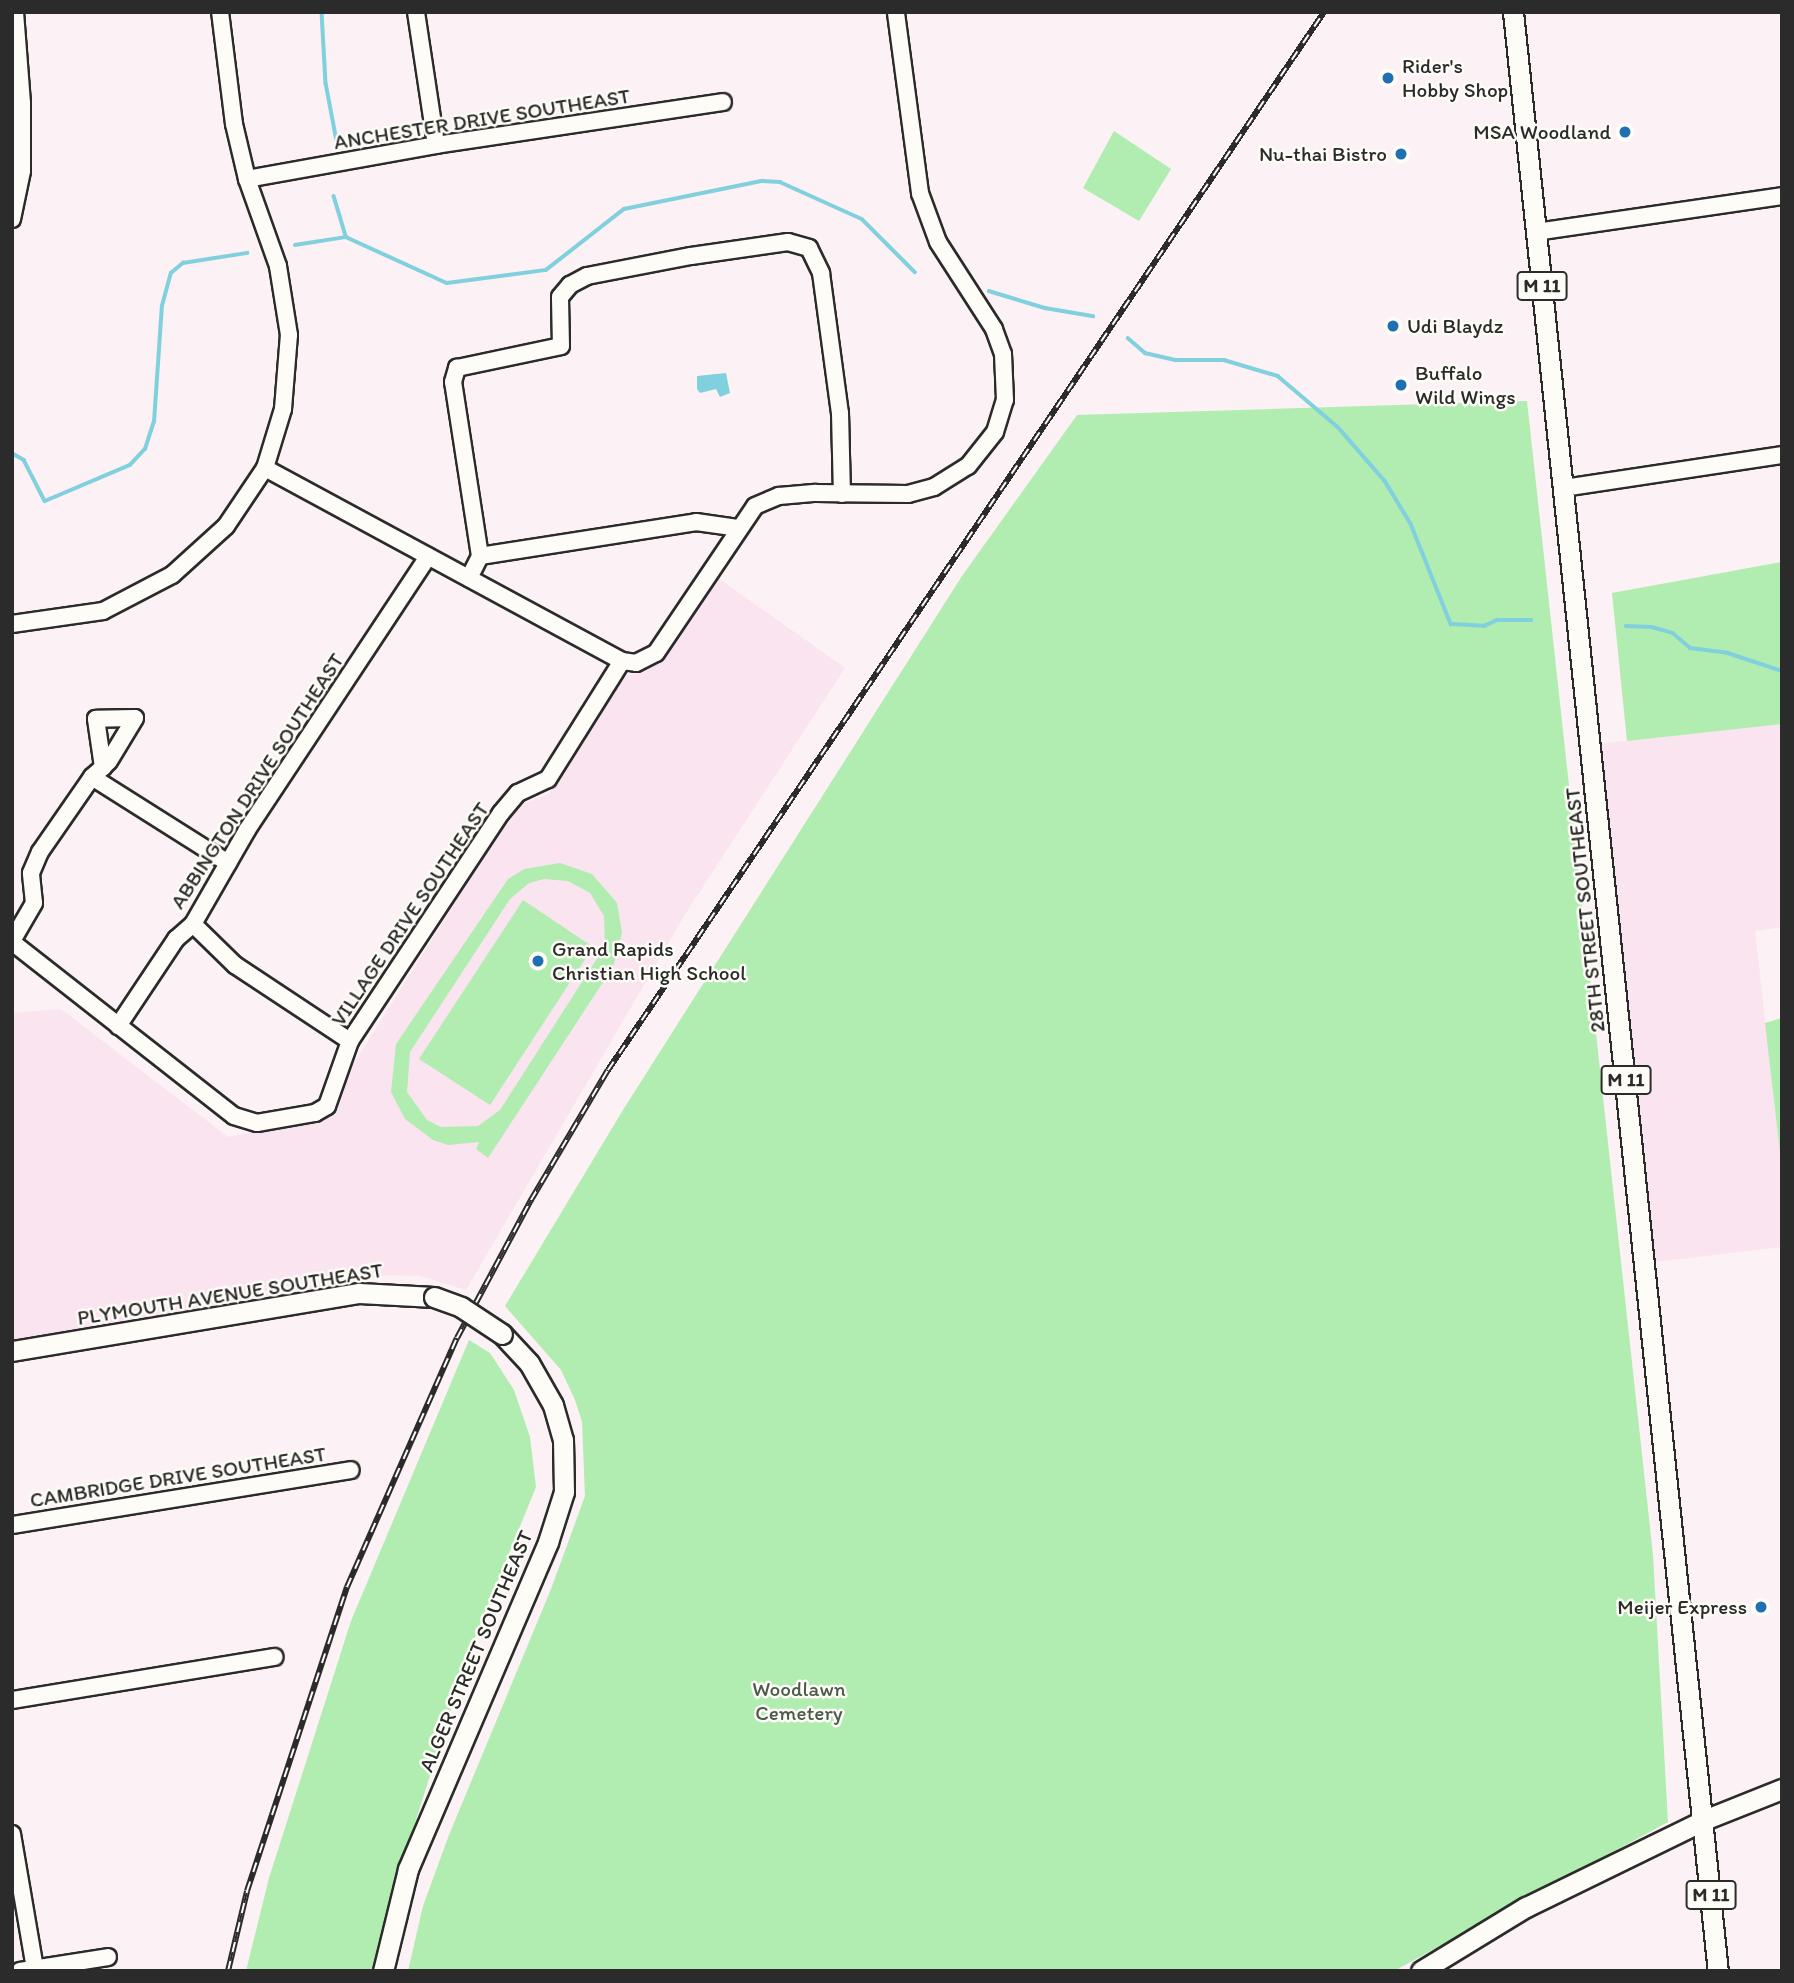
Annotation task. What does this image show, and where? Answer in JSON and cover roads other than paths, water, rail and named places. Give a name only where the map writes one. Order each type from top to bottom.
[{"type":"main road","name":"28TH STREET SOUTHEAST","points":[[1513,12],[1717,1971]]},
{"type":"main road","name":"PLYMOUTH AVENUE SOUTHEAST","points":[[12,1351],[359,1293],[434,1297],[461,1307],[502,1334],[522,1353]]},
{"type":"main road","name":"ALGER STREET SOUTHEAST","points":[[383,1971],[408,1869],[548,1542],[564,1492],[565,1451],[558,1419],[545,1388],[522,1353]]},
{"type":"main road","points":[[1421,1971],[1526,1907],[1703,1820],[1782,1789]]},
{"type":"street","points":[[12,219],[22,171],[15,12]]},
{"type":"street","points":[[12,624],[103,611],[172,575],[226,526],[265,468],[283,409],[289,335],[278,267],[247,179],[228,89],[219,12]]},
{"type":"street","points":[[416,12],[436,145]]},
{"type":"street","points":[[265,468],[622,661],[648,661],[656,653],[755,506],[779,496],[908,494],[953,477],[986,446],[1005,400],[1000,342],[938,242],[920,193],[896,12]]},
{"type":"street","name":"ANCHESTER DRIVE SOUTHEAST","points":[[247,179],[436,145],[723,102]]},
{"type":"street","points":[[1536,232],[1782,196]]},
{"type":"street","points":[[470,578],[480,556],[453,382],[457,368],[561,346],[561,297],[570,285],[587,276],[691,256],[788,242],[809,248],[821,273],[840,412],[842,494]]},
{"type":"street","points":[[1564,488],[1782,455]]},
{"type":"street","points":[[480,556],[696,522],[738,528]]},
{"type":"street","name":"ABBINGTON DRIVE SOUTHEAST","points":[[118,1026],[176,939],[192,924],[228,863],[428,556]]},
{"type":"street","name":"VILLAGE DRIVE SOUTHEAST","points":[[118,1026],[246,1121],[315,1113],[327,1106],[350,1041],[501,813],[518,793],[548,779],[622,661]]},
{"type":"street","points":[[118,1026],[12,942],[34,904],[31,873],[40,852],[97,772],[228,863]]},
{"type":"street","points":[[192,924],[235,965],[350,1041]]},
{"type":"street","name":"CAMBRIDGE DRIVE SOUTHEAST","points":[[12,1525],[351,1470]]},
{"type":"street","points":[[12,1700],[275,1657]]},
{"type":"street","points":[[12,1834],[28,1970],[108,1957]]},
{"type":"water","points":[[726,373],[730,393],[720,397],[716,389],[700,393],[697,389],[697,376]]},
{"type":"waterway","points":[[322,12],[326,83],[337,141]]},
{"type":"waterway","points":[[295,245],[346,237],[447,283],[546,270],[624,209],[762,181],[780,182],[862,219],[915,272]]},
{"type":"waterway","points":[[334,196],[346,236]]},
{"type":"waterway","points":[[12,453],[24,460],[45,501],[130,465],[145,449],[154,422],[162,306],[171,273],[183,263],[247,253]]},
{"type":"waterway","points":[[989,291],[1045,308],[1093,316]]},
{"type":"waterway","points":[[1128,338],[1145,353],[1176,360],[1224,360],[1278,376],[1338,427],[1385,481],[1411,524],[1451,624],[1484,626],[1497,620],[1531,620]]},
{"type":"waterway","points":[[1626,626],[1652,627],[1673,633],[1690,648],[1728,653],[1782,671]]},
{"type":"railway","points":[[228,1971],[247,1891],[347,1587],[457,1338],[531,1200],[608,1070],[1324,12]]},
{"type":"place","name":"Rider's Hobby Shop","points":[[1388,78]]},
{"type":"place","name":"MSA Woodland","points":[[1625,132]]},
{"type":"place","name":"Nu-thai Bistro","points":[[1401,154]]},
{"type":"place","name":"Udi Blaydz","points":[[1393,326]]},
{"type":"place","name":"Buffalo Wild Wings","points":[[1401,385]]},
{"type":"place","name":"Grand Rapids Christian High School","points":[[538,961]]},
{"type":"place","name":"Meijer Express","points":[[1761,1607]]},
{"type":"park label","name":"Woodlawn Cemetery","points":[[799,1701]]}]
